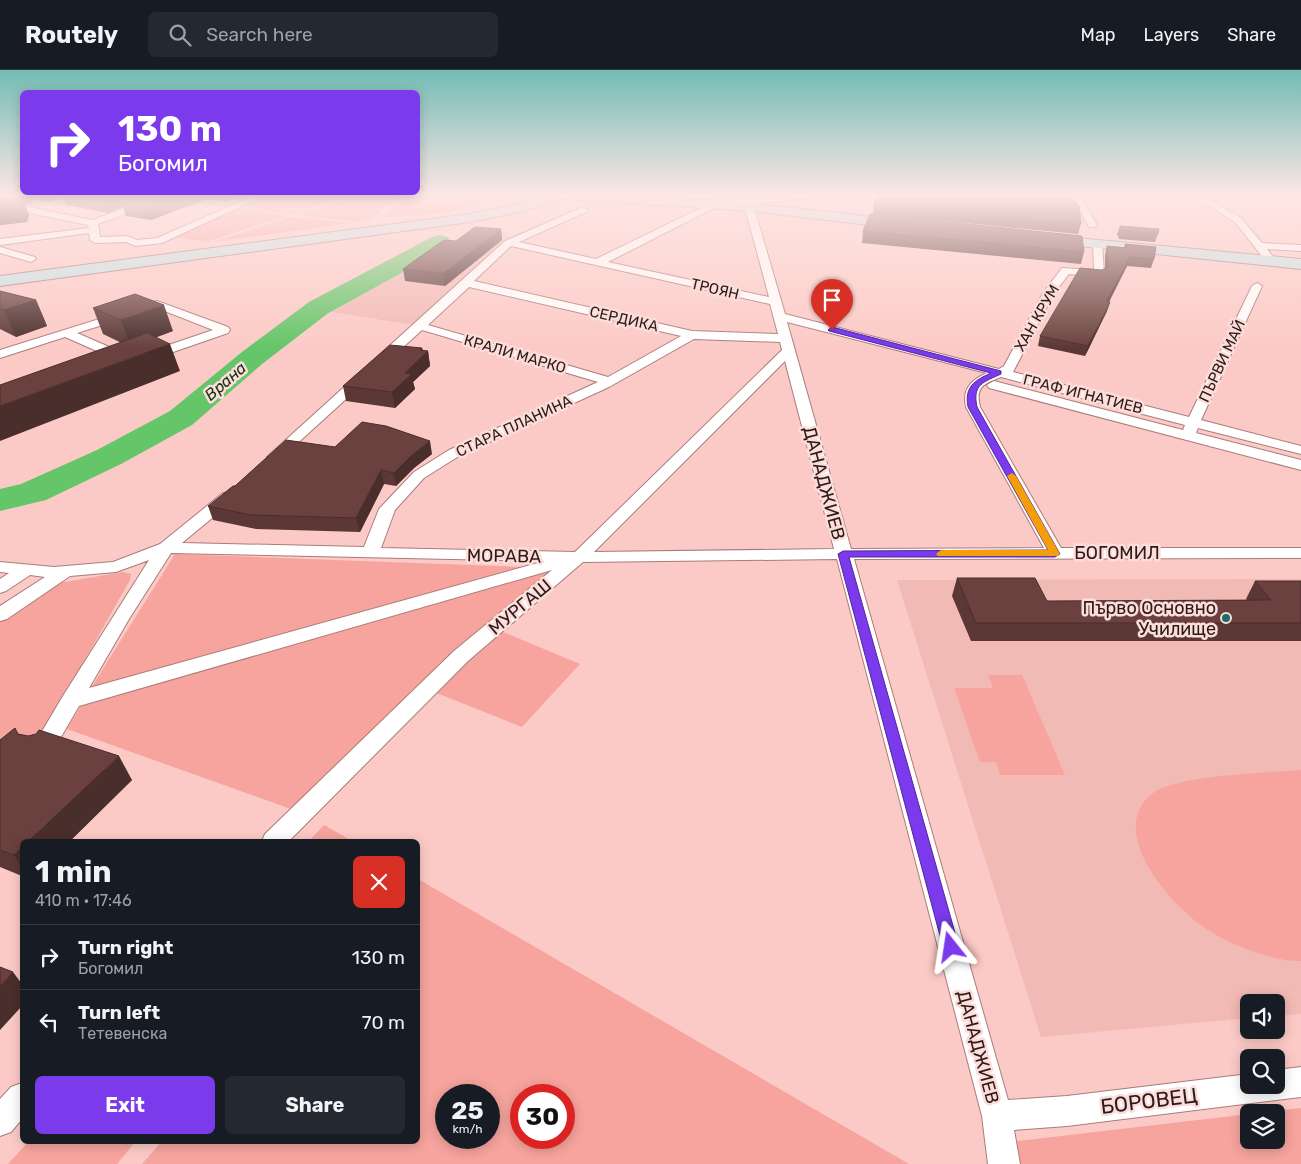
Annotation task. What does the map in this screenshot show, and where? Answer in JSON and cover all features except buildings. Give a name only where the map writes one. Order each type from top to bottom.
[{"type":"street","points":[[0,276],[226,246]]},
{"type":"street","points":[[0,281],[261,246]]},
{"type":"street","points":[[265,464],[507,246]]},
{"type":"street","name":"ТРОЯН","points":[[524,246],[775,302]]},
{"type":"street","points":[[599,262],[631,246]]},
{"type":"street","name":"ДАНАДЖИЕВ","points":[[760,246],[997,1116],[1004,1164]]},
{"type":"street","points":[[1098,246],[1099,274]]},
{"type":"street","points":[[1118,246],[1301,264]]},
{"type":"street","points":[[1259,246],[1272,262]]},
{"type":"street","points":[[1260,246],[1301,248]]},
{"type":"street","points":[[0,250],[31,259]]},
{"type":"street","name":"ХАН КРУМ","points":[[980,381],[1009,369],[1049,293],[1066,270],[1099,274]]},
{"type":"street","name":"СЕРДИКА","points":[[467,282],[692,335],[785,339]]},
{"type":"street","name":"ПЪРВИ МАЙ","points":[[1187,435],[1257,286]]},
{"type":"street","points":[[0,354],[157,304],[224,330],[113,369]]},
{"type":"street","name":"ГРАФ ИГНАТИЕВ","points":[[778,316],[1301,450]]},
{"type":"street","name":"КРАЛИ МАРКО","points":[[420,326],[609,381]]},
{"type":"street","points":[[66,333],[132,362]]},
{"type":"street","name":"СТАРА ПЛАНИНА","points":[[371,552],[387,508],[418,475],[454,452],[609,381],[692,335]]},
{"type":"street","name":"ГРАФ ИГНАТИЕВ","points":[[785,339],[980,381],[1301,465]]},
{"type":"street","name":"МУРГАШ","points":[[276,839],[461,656],[579,557],[785,339]]},
{"type":"street","points":[[980,381],[974,387],[971,398],[973,407],[1055,554]]},
{"type":"street","points":[[42,750],[70,701],[166,548],[243,484]]},
{"type":"street","points":[[0,567],[64,572],[116,567],[166,548]]},
{"type":"street","name":"МОРАВА","points":[[166,548],[579,557],[843,554]]},
{"type":"street","name":"БОГОМИЛ","points":[[843,554],[1301,553]]},
{"type":"street","points":[[70,701],[579,557]]},
{"type":"street","points":[[0,587],[27,568]]},
{"type":"street","points":[[0,615],[8,603],[64,572]]},
{"type":"street","name":"БОРОВЕЦ","points":[[997,1116],[1067,1111],[1301,1082]]},
{"type":"street","points":[[0,1121],[20,1100]]},
{"type":"shaded area","points":[[445,246],[507,246],[420,326],[332,312]]},
{"type":"shaded area","points":[[175,554],[521,567],[91,688]]},
{"type":"shaded area","points":[[550,569],[558,570],[294,810],[67,729],[82,704]]},
{"type":"shaded area","points":[[123,572],[131,574],[130,580],[35,748],[0,778],[0,621],[53,584]]},
{"type":"shaded area","points":[[1301,579],[1301,1014],[1285,1015],[1285,994],[1240,994],[1240,1019],[1041,1037],[897,580]]},
{"type":"shaded area","points":[[503,632],[580,664],[522,727],[434,692],[470,657]]},
{"type":"shaded area","points":[[988,675],[1022,675],[1065,775],[1000,775],[996,762],[980,762],[954,688],[993,688]]},
{"type":"shaded area","points":[[1301,770],[1301,961],[1263,955],[1236,945],[1202,926],[1188,915],[1159,884],[1147,865],[1139,845],[1136,826],[1140,808],[1153,793],[1165,787],[1202,779]]},
{"type":"shaded area","points":[[324,825],[348,839],[311,839]]},
{"type":"shaded area","points":[[420,880],[909,1164],[142,1164],[159,1144],[420,1144]]},
{"type":"shaded area","points":[[1301,1108],[1301,1164],[1015,1164],[1010,1142],[1240,1115],[1240,1149],[1285,1149],[1285,1110]]},
{"type":"shaded area","points":[[26,1144],[134,1144],[117,1164],[8,1164]]},
{"type":"waterway","name":"Врана","points":[[0,500],[33,492],[109,457],[181,418],[252,358],[318,308],[433,246]]},
{"type":"slow traffic","points":[[941,554],[1055,554],[1012,476]]},
{"type":"place","name":"Първо Основно Училище","points":[[1226,618]]},
{"type":"route","points":[[832,330],[999,372],[980,381],[974,387],[971,398],[973,407],[1055,554],[843,554],[951,947]]}]
